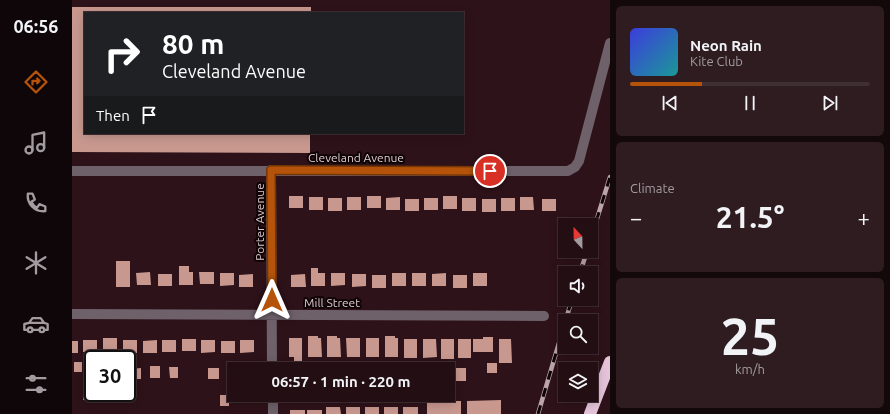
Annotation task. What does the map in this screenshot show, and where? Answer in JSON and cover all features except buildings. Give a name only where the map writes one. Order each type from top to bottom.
[{"type":"highway","points":[[590,414],[610,362]]},
{"type":"street","name":"Cleveland Avenue","points":[[72,171],[568,171],[575,167],[579,161],[610,43]]},
{"type":"street","name":"Porter Avenue","points":[[271,170],[272,362]]},
{"type":"street","name":"Mill Street","points":[[72,314],[544,316]]},
{"type":"street","points":[[273,402],[273,414]]},
{"type":"railway","points":[[597,218],[610,177]]},
{"type":"railway","points":[[582,266],[585,258]]},
{"type":"railway","points":[[538,414],[570,306]]},
{"type":"route","points":[[272,300],[271,170],[490,171]]}]
